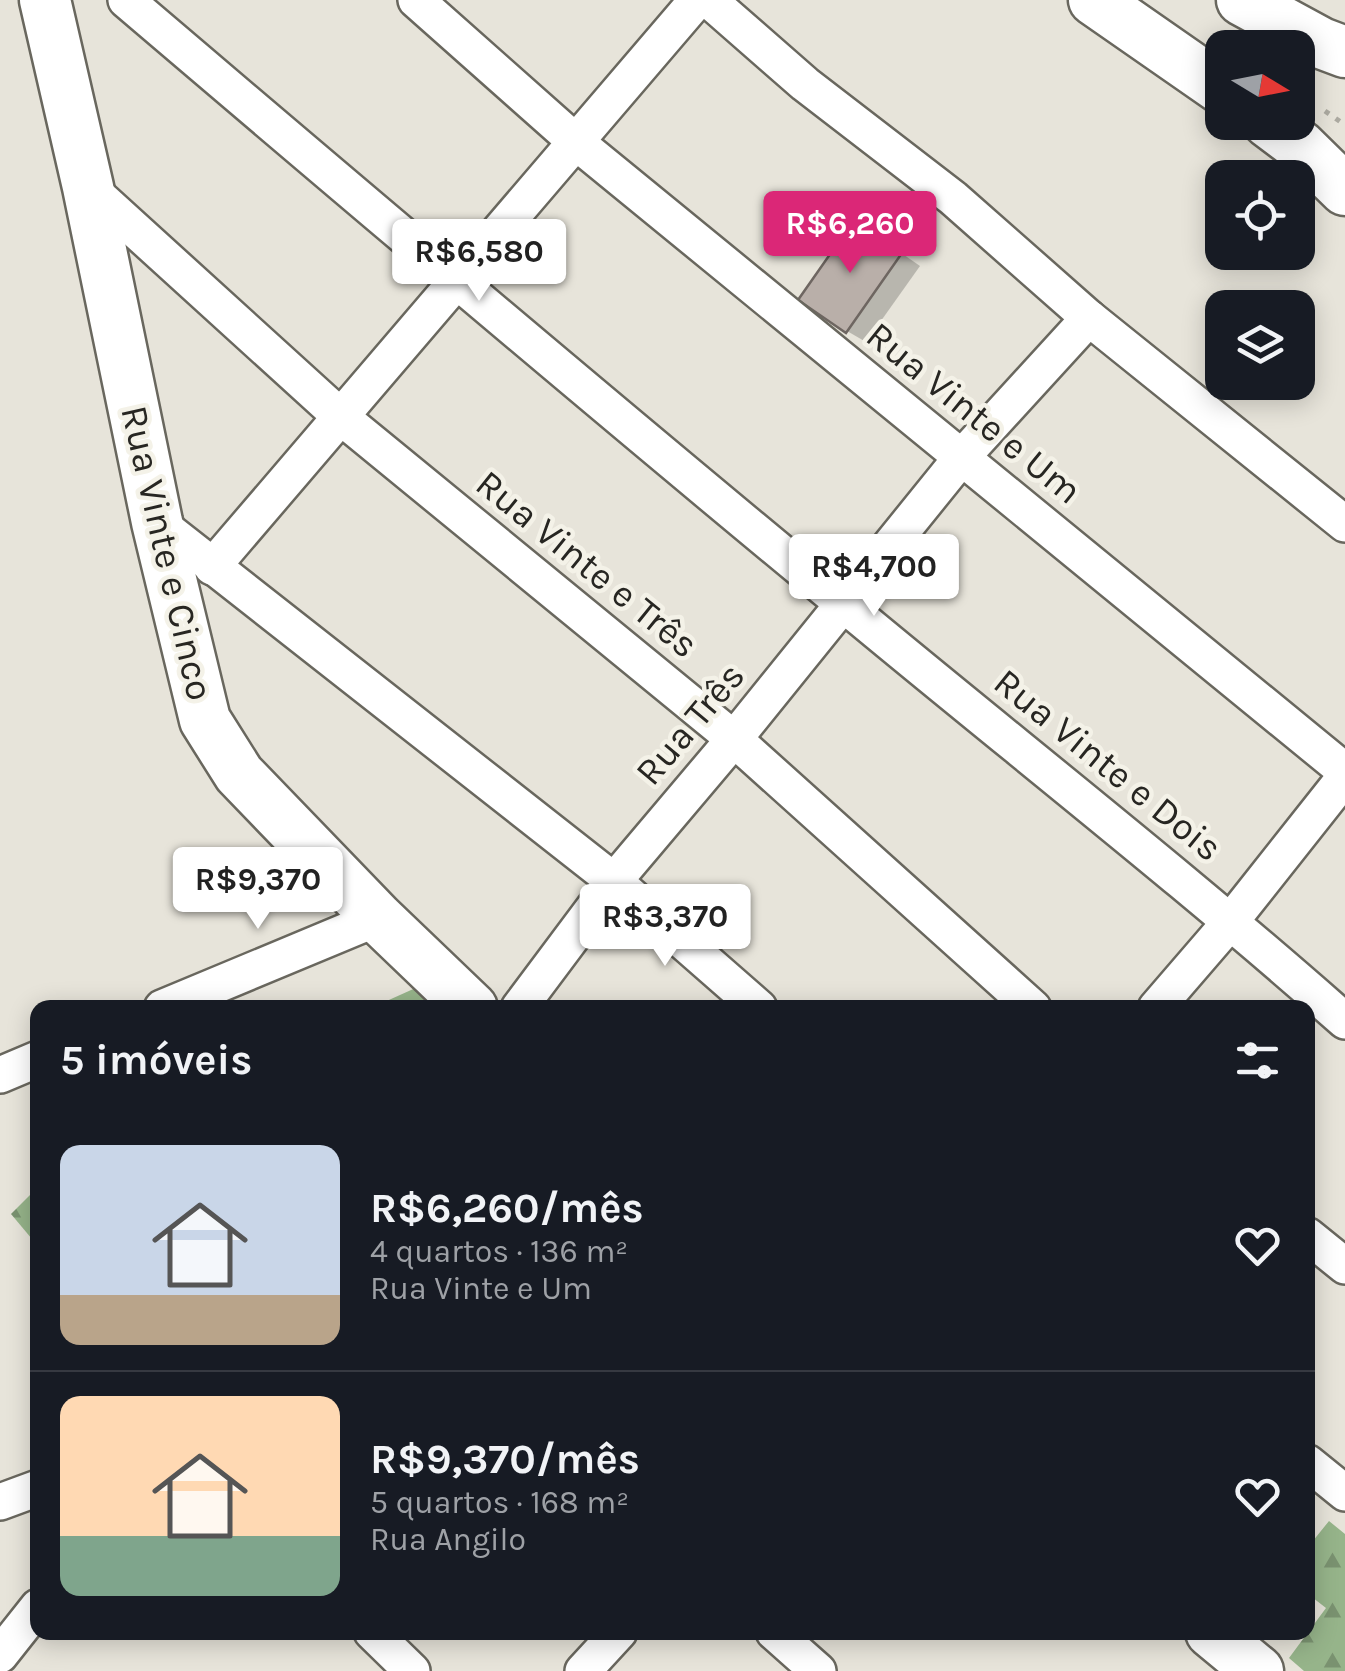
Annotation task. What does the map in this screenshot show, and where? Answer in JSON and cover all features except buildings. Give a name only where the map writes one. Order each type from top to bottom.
[{"type":"street","name":"Rua Vinte e Cinco","points":[[45,0],[88,186],[157,522],[205,720],[239,774],[464,1000]]},
{"type":"street","name":"Rua Vinte e Dois","points":[[126,0],[456,282],[1231,920],[1345,1020]]},
{"type":"street","name":"Rua Vinte e Um","points":[[416,0],[576,142],[1345,774]]},
{"type":"street","points":[[212,567],[697,0]]},
{"type":"street","points":[[709,0],[805,84],[953,198],[1088,318],[1345,524]]},
{"type":"street","points":[[1094,0],[1205,77]]},
{"type":"street","points":[[1242,0],[1345,52]]},
{"type":"street","points":[[1292,140],[1345,190]]},
{"type":"street","name":"Rua Vinte e Três","points":[[88,186],[341,417],[734,739],[1024,1000]]},
{"type":"street","name":"Rua Três","points":[[525,1000],[614,881],[961,458],[1088,318]]},
{"type":"street","points":[[157,522],[614,881],[750,1000]]},
{"type":"street","points":[[1163,1000],[1345,774]]},
{"type":"street","points":[[181,1000],[378,918]]},
{"type":"street","points":[[0,1075],[30,1062]]},
{"type":"street","points":[[1315,1242],[1345,1266]]},
{"type":"street","points":[[1315,1469],[1345,1493]]},
{"type":"street","points":[[16,1671],[0,1656],[30,1617]]},
{"type":"street","points":[[380,1640],[412,1671]]},
{"type":"street","points":[[583,1671],[612,1640]]},
{"type":"street","points":[[783,1640],[818,1671]]},
{"type":"street","points":[[1221,1640],[1258,1671]]},
{"type":"green space","points":[[420,986],[433,1000],[389,1000]]},
{"type":"green space","points":[[30,1195],[30,1237],[11,1214]]},
{"type":"green space","points":[[1329,1521],[1345,1534],[1345,1671],[1304,1671],[1289,1658],[1302,1640],[1315,1640],[1315,1623],[1326,1608],[1315,1599],[1315,1538]]}]
